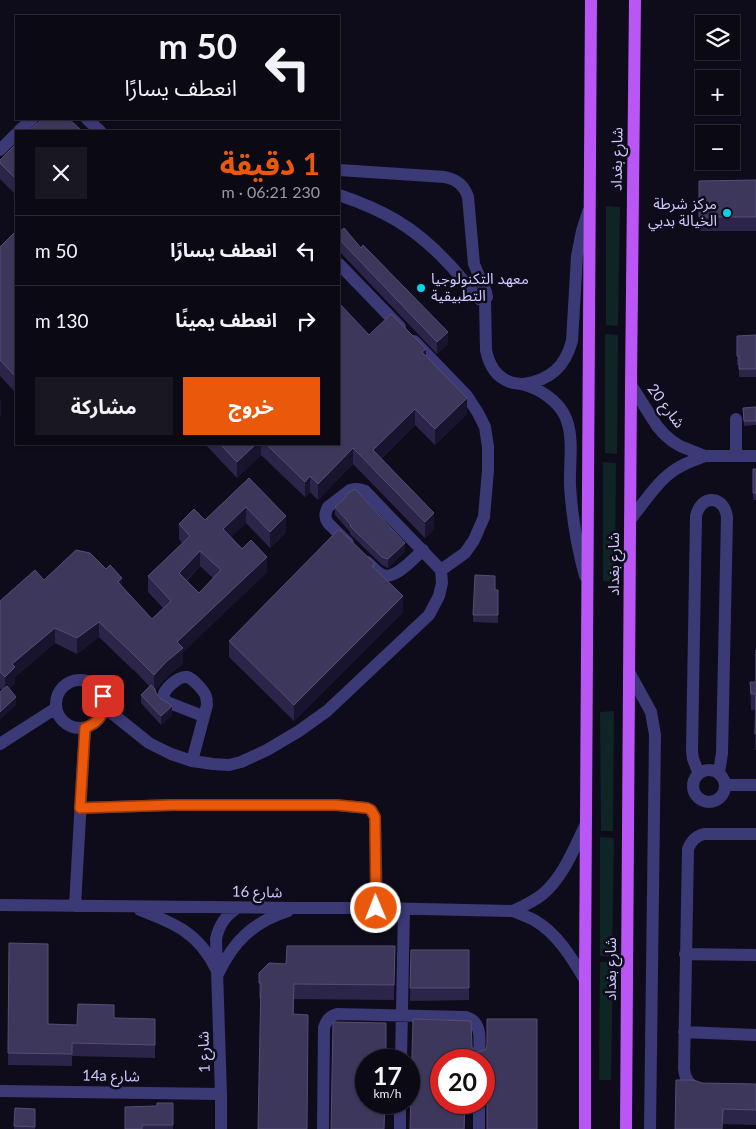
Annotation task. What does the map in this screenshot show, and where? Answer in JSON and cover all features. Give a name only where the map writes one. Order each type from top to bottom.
[{"type":"main road","name":"شارع بغداد","points":[[585,1129],[591,0]]},
{"type":"main road","name":"شارع بغداد","points":[[626,1129],[635,0]]},
{"type":"street","points":[[19,130],[31,120]]},
{"type":"street","points":[[88,120],[99,130]]},
{"type":"street","points":[[0,150],[15,134]]},
{"type":"street","points":[[340,170],[445,177],[454,179],[466,191],[474,264],[486,292],[484,300],[486,350],[490,363],[493,369],[509,382],[524,384],[540,391],[554,401],[567,421],[570,437],[570,479],[573,513],[578,546],[588,586]]},
{"type":"street","points":[[340,194],[382,212],[417,234],[448,262],[479,299],[484,300]]},
{"type":"street","points":[[524,384],[538,381],[551,374],[562,364],[570,350],[577,256],[589,207]]},
{"type":"street","points":[[340,265],[467,396],[485,427],[488,448],[488,470],[484,518],[474,540],[465,553],[441,570]]},
{"type":"street","name":"شارع 20","points":[[631,385],[664,434],[680,446],[705,456]]},
{"type":"street","points":[[736,419],[736,456]]},
{"type":"street","name":"شارع 20","points":[[630,520],[670,473],[684,464],[705,456],[756,456]]},
{"type":"street","points":[[104,707],[149,743],[171,754],[192,760],[229,765],[261,753],[291,736],[327,711],[429,615],[439,596],[442,583],[441,570],[423,550],[365,491],[361,489],[350,490],[328,507],[326,519],[328,523],[382,575],[389,576],[395,574],[423,550]]},
{"type":"street","points":[[698,774],[692,750],[696,516],[697,509],[708,500],[716,500],[722,504],[726,510],[727,517],[722,753],[719,773]]},
{"type":"street","points":[[629,672],[651,712],[655,735],[650,1129]]},
{"type":"street","points":[[79,679],[90,681],[98,687],[103,696],[104,707],[101,716],[94,724],[85,728],[77,728],[64,722],[59,716],[56,708],[56,698],[61,689],[69,682],[79,679]]},
{"type":"street","points":[[0,744],[56,708]]},
{"type":"street","points":[[192,760],[203,716]]},
{"type":"street","points":[[75,906],[85,728]]},
{"type":"street","points":[[705,770],[719,773],[725,785],[724,792],[720,798],[714,802],[707,803],[700,800],[695,794],[693,787],[694,780],[698,774],[705,770]]},
{"type":"street","points":[[725,785],[756,785]]},
{"type":"street","points":[[80,808],[173,805],[336,805],[367,808],[371,810],[375,817],[376,908]]},
{"type":"street","name":"شارع 16","points":[[0,905],[513,910],[529,904],[556,881],[586,824]]},
{"type":"street","points":[[707,1090],[695,1088],[690,1084],[686,1080],[684,1069],[687,854],[690,844],[698,836],[704,834],[756,834]]},
{"type":"street","name":"شارع 1","points":[[130,906],[168,921],[189,934],[206,952],[218,974]]},
{"type":"street","name":"شارع 1","points":[[220,1129],[221,1094],[216,940],[218,930],[223,921],[229,913],[237,908]]},
{"type":"street","points":[[218,974],[230,952],[247,933],[268,919],[297,908]]},
{"type":"street","points":[[401,1049],[404,909]]},
{"type":"street","name":"شارع 16","points":[[513,910],[535,921],[550,934],[569,955],[585,980]]},
{"type":"street","points":[[685,954],[756,956]]},
{"type":"street","points":[[322,1129],[324,1028],[333,1016],[337,1014],[471,1018],[478,1026],[479,1049]]},
{"type":"street","points":[[684,1032],[756,1036]]},
{"type":"street","name":"14a شارع","points":[[0,1091],[221,1094]]},
{"type":"street","points":[[400,1114],[400,1129]]},
{"type":"street","points":[[479,1114],[479,1129]]},
{"type":"green space","points":[[606,206],[620,207],[618,326],[606,325]]},
{"type":"green space","points":[[605,334],[618,335],[617,454],[605,453]]},
{"type":"green space","points":[[603,462],[616,463],[615,582],[603,581]]},
{"type":"green space","points":[[614,711],[613,831],[601,831],[600,712]]},
{"type":"green space","points":[[600,837],[614,838],[612,957],[600,956]]},
{"type":"green space","points":[[600,962],[613,962],[611,1080],[599,1080]]},
{"type":"building","points":[[41,120],[70,120],[81,130],[30,130]]},
{"type":"building","points":[[15,145],[15,178],[0,163],[0,160]]},
{"type":"building","name":"مركز شرطة الخيالة بدبي","points":[[756,180],[756,217],[699,217],[699,181]]},
{"type":"building","points":[[344,228],[361,248],[363,245],[448,332],[437,342],[340,240],[340,231]]},
{"type":"building","points":[[15,232],[15,376],[0,360],[0,247]]},
{"type":"building","points":[[340,304],[369,335],[391,314],[426,349],[422,352],[467,398],[435,429],[415,409],[373,450],[434,513],[425,522],[353,448],[318,484],[310,476],[305,482],[267,445],[340,445]]},
{"type":"building","points":[[756,335],[756,369],[739,369],[737,336]]},
{"type":"building","points":[[756,407],[756,421],[744,421],[743,408]]},
{"type":"building","points":[[221,445],[255,445],[237,462]]},
{"type":"building","points":[[753,469],[756,469],[756,493],[753,493]]},
{"type":"building","points":[[249,478],[286,516],[270,532],[246,507],[223,529],[242,549],[251,540],[267,557],[177,642],[183,648],[154,675],[99,622],[77,638],[55,628],[12,664],[15,667],[5,677],[0,672],[0,601],[35,570],[44,580],[76,550],[90,553],[106,569],[110,565],[122,578],[118,582],[152,619],[171,601],[148,576],[190,536],[179,524],[194,509],[205,520]],"holes":[[[200,551],[221,570],[199,593],[179,573]]]},
{"type":"building","points":[[355,489],[405,543],[388,559],[382,557],[350,526],[335,507],[348,493]]},
{"type":"building","points":[[339,529],[375,564],[372,566],[403,596],[294,705],[229,641]]},
{"type":"building","points":[[475,575],[495,576],[495,590],[498,590],[498,615],[473,615]]},
{"type":"building","points":[[750,682],[756,682],[756,694],[751,694]]},
{"type":"building","points":[[151,685],[161,699],[172,706],[161,716],[141,695]]},
{"type":"building","points":[[7,686],[16,697],[0,712],[0,692]]},
{"type":"building","points":[[756,694],[756,734],[755,734]]},
{"type":"building","points":[[9,943],[48,944],[48,1024],[77,1025],[78,1004],[114,1005],[114,1018],[155,1019],[155,1045],[72,1043],[72,1054],[8,1053]]},
{"type":"building","points":[[287,946],[395,946],[394,985],[294,984],[293,1014],[308,1015],[307,1129],[258,1129],[261,983],[259,983],[259,973],[269,963],[286,964]]},
{"type":"building","points":[[411,950],[469,950],[469,988],[410,988]]},
{"type":"building","points":[[413,1019],[471,1021],[473,1049],[430,1049],[430,1114],[465,1114],[464,1129],[410,1129],[410,1114],[420,1114],[420,1049],[412,1049]]},
{"type":"building","points":[[487,1019],[537,1019],[537,1129],[487,1129],[487,1114],[495,1114],[495,1049],[486,1049]]},
{"type":"building","points":[[333,1022],[386,1023],[386,1049],[355,1049],[355,1114],[385,1114],[384,1129],[331,1129]]},
{"type":"building","points":[[676,1080],[694,1080],[702,1083],[756,1084],[756,1110],[723,1109],[722,1129],[675,1129]]},
{"type":"building","points":[[157,1103],[173,1103],[173,1125],[142,1125],[142,1129],[125,1129],[125,1107],[157,1106]]},
{"type":"building","points":[[15,1108],[35,1109],[35,1127],[14,1126]]},
{"type":"place","name":"مركز شرطة الخيالة بدبي","points":[[727,213]]},
{"type":"place","name":"معهد التكنولوجيا التطبيقية","points":[[421,288]]},
{"type":"route","points":[[103,696],[104,707],[101,716],[94,724],[85,728],[80,808],[173,805],[336,805],[367,808],[371,810],[375,817],[376,908]]}]
